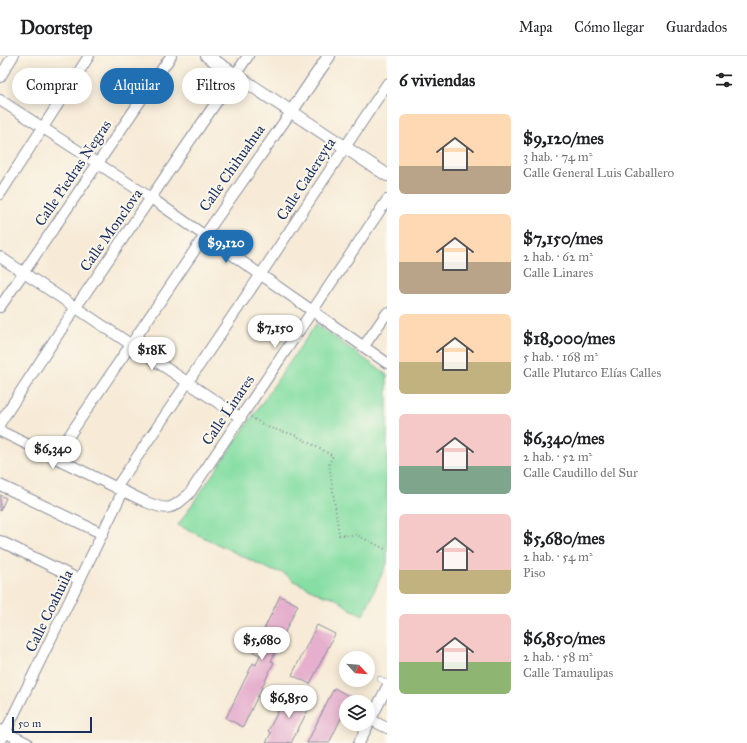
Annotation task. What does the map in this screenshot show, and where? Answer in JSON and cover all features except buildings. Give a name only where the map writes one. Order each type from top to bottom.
[{"type":"street","points":[[0,77],[14,56]]},
{"type":"street","points":[[0,194],[89,56]]},
{"type":"street","name":"Calle Piedras Negras","points":[[0,307],[171,56]]},
{"type":"street","points":[[207,56],[225,68]]},
{"type":"street","name":"Calle Monclova","points":[[240,68],[248,56]]},
{"type":"street","name":"Calle Chihuahua","points":[[54,458],[205,235],[329,56]]},
{"type":"street","points":[[249,84],[387,175]]},
{"type":"street","name":"Calle Cadereyta","points":[[119,490],[188,382],[387,84]]},
{"type":"street","points":[[0,100],[151,198],[387,363]]},
{"type":"street","name":"Calle Monclova","points":[[0,423],[76,307],[215,104]]},
{"type":"street","name":"Calle Linares","points":[[119,490],[158,507],[167,508],[174,507],[189,494],[314,311],[387,200]]},
{"type":"street","points":[[0,257],[188,382],[243,415]]},
{"type":"street","points":[[364,346],[387,313]]},
{"type":"street","points":[[0,431],[119,490]]},
{"type":"street","points":[[0,485],[103,534]]},
{"type":"street","name":"Calle Coahuila","points":[[0,743],[3,731],[103,534],[119,490]]},
{"type":"street","points":[[0,541],[80,580]]},
{"type":"street","points":[[375,712],[387,688]]},
{"type":"street","points":[[375,722],[387,728]]},
{"type":"street","points":[[3,731],[27,743]]},
{"type":"street","points":[[359,743],[365,731]]},
{"type":"lane","points":[[380,679],[387,683]]},
{"type":"path","points":[[243,415],[267,427],[295,435],[333,456],[329,463],[339,535],[357,535],[387,550]]},
{"type":"green space","points":[[316,324],[387,375],[387,563],[363,615],[350,609],[331,596],[324,596],[292,580],[284,573],[273,571],[178,525]]}]
